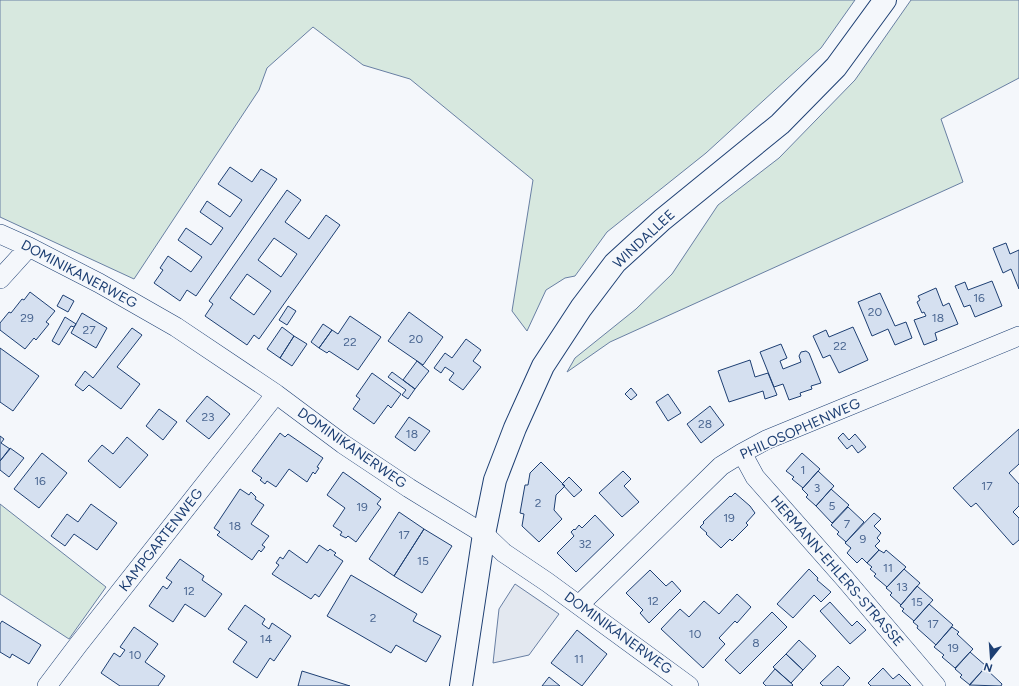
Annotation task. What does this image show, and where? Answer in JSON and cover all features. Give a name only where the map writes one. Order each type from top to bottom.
[{"type":"main road","name":"WINDALLEE","points":[[461,686],[484,534],[495,480],[515,428],[543,366],[581,308],[615,263],[662,220],[780,124],[836,67],[886,0]]},
{"type":"street","name":"DOMINIKANERWEG","points":[[0,234],[29,246],[99,283],[176,327],[276,394],[350,448],[409,488],[484,534],[504,553],[579,605],[689,686]]},
{"type":"street","points":[[0,279],[29,246]]},
{"type":"street","name":"PHILOSOPHENWEG","points":[[579,605],[721,466],[742,452],[766,440],[1019,336]]},
{"type":"street","name":"KAMPGARTENWEG","points":[[47,686],[276,394]]},
{"type":"street","name":"HERMANN-EHLERS-STRASSE","points":[[742,452],[756,477],[936,686]]},
{"type":"shaded area","points":[[0,0],[855,0],[821,48],[706,153],[607,232],[575,276],[565,278],[546,290],[527,331],[512,311],[533,180],[410,79],[363,65],[313,27],[267,68],[259,90],[134,279],[0,217]]},
{"type":"shaded area","points":[[911,0],[1019,0],[1019,78],[941,119],[963,182],[610,342],[567,372],[575,358],[636,309],[672,274],[718,205],[779,158],[855,80]]},
{"type":"shaded area","points":[[0,504],[106,587],[69,639],[0,594]]},
{"type":"shaded area","points":[[515,584],[559,614],[529,655],[493,663],[499,609]]},
{"type":"building","points":[[230,167],[252,182],[261,169],[277,179],[196,296],[187,290],[180,301],[154,283],[163,270],[160,268],[168,256],[191,272],[202,257],[178,240],[186,228],[211,245],[223,228],[200,212],[207,201],[230,217],[242,200],[218,184]]},
{"type":"building","points":[[287,190],[301,200],[285,222],[309,239],[326,215],[340,225],[259,339],[254,335],[247,345],[205,316],[213,304],[209,301]],"holes":[[[274,238],[297,254],[281,277],[258,260]],[[247,274],[271,291],[254,315],[230,298]]]},
{"type":"building","points":[[1006,243],[1010,254],[1019,250],[1019,289],[1011,269],[1003,273],[993,248]]},
{"type":"building","points":[[992,281],[1002,306],[975,317],[970,305],[964,307],[955,286],[965,282],[968,290]]},
{"type":"building","points":[[936,288],[943,306],[949,303],[958,324],[935,333],[937,340],[924,345],[914,320],[926,316],[924,312],[922,313],[917,302],[920,300],[918,296]]},
{"type":"building","points":[[30,292],[55,311],[46,322],[49,324],[36,340],[34,338],[25,349],[0,330],[0,323],[9,312],[11,313],[22,299],[24,300]]},
{"type":"building","points":[[880,293],[895,326],[906,322],[912,338],[895,345],[888,329],[872,336],[858,302]]},
{"type":"building","points":[[63,295],[74,301],[68,312],[57,306]]},
{"type":"building","points":[[288,306],[296,311],[287,325],[279,320]]},
{"type":"building","points":[[409,312],[443,337],[423,365],[388,341]]},
{"type":"building","points":[[82,313],[107,328],[96,348],[71,333]]},
{"type":"building","points":[[350,316],[381,337],[358,370],[329,351],[327,353],[319,348],[332,330],[338,334]]},
{"type":"building","points":[[65,317],[76,324],[74,327],[71,326],[59,345],[52,341]]},
{"type":"building","points":[[323,324],[332,330],[319,348],[311,342]]},
{"type":"building","points":[[282,327],[294,336],[280,358],[267,349]]},
{"type":"building","points":[[853,327],[868,360],[839,373],[830,355],[823,358],[813,336],[826,330],[829,337]]},
{"type":"building","points":[[132,328],[142,335],[117,367],[140,384],[121,409],[89,385],[83,391],[75,385],[85,371],[93,378]]},
{"type":"building","points":[[294,336],[307,344],[292,366],[280,358]]},
{"type":"building","points":[[466,339],[481,350],[473,361],[481,367],[463,390],[449,380],[454,373],[445,367],[441,373],[434,368],[445,353],[452,358]]},
{"type":"building","points":[[781,344],[787,358],[780,361],[783,369],[801,362],[799,356],[801,352],[806,351],[809,353],[821,383],[811,386],[812,389],[800,393],[801,396],[789,400],[783,384],[774,387],[760,352]]},
{"type":"building","points":[[0,348],[39,376],[13,411],[0,402]]},
{"type":"building","points":[[750,360],[755,377],[768,373],[777,395],[765,399],[763,391],[729,402],[718,371]]},
{"type":"building","points":[[417,361],[429,371],[415,389],[403,380]]},
{"type":"building","points":[[392,372],[415,389],[408,399],[402,395],[406,390],[388,377]]},
{"type":"building","points":[[372,373],[401,394],[391,408],[388,405],[374,424],[353,409],[360,399],[356,396]]},
{"type":"building","points":[[631,388],[637,395],[631,400],[625,394]]},
{"type":"building","points":[[668,394],[681,413],[668,421],[656,402]]},
{"type":"building","points":[[207,396],[230,414],[209,439],[186,421]]},
{"type":"building","points":[[710,406],[724,425],[701,443],[687,424]]},
{"type":"building","points":[[159,409],[177,422],[163,440],[146,426]]},
{"type":"building","points":[[409,417],[430,431],[415,451],[395,437]]},
{"type":"building","points":[[1019,429],[1019,464],[1009,473],[1019,484],[1019,506],[1013,512],[1019,518],[1019,540],[1013,545],[976,503],[971,507],[953,488]]},
{"type":"building","points":[[280,433],[285,437],[288,434],[323,458],[317,467],[319,468],[315,474],[313,472],[307,482],[289,469],[276,487],[267,481],[265,484],[260,480],[262,478],[252,471]]},
{"type":"building","points":[[843,433],[849,440],[855,434],[866,447],[858,453],[852,445],[847,449],[838,438]]},
{"type":"building","points":[[0,436],[4,439],[1,443],[10,449],[0,461]]},
{"type":"building","points":[[127,437],[148,455],[120,488],[88,461],[102,445],[113,454]]},
{"type":"building","points":[[10,448],[24,458],[9,477],[0,470],[0,461]]},
{"type":"building","points":[[42,453],[67,473],[39,508],[14,489]]},
{"type":"building","points":[[802,453],[820,469],[803,488],[792,479],[794,477],[786,471]]},
{"type":"building","points":[[541,462],[565,486],[556,495],[554,510],[562,519],[539,542],[522,526],[524,514],[520,513],[525,485],[528,485],[530,473]]},
{"type":"building","points":[[623,471],[631,479],[624,486],[639,502],[622,517],[599,493]]},
{"type":"building","points":[[818,471],[834,486],[816,506],[806,497],[808,495],[802,489]]},
{"type":"building","points":[[343,472],[381,499],[377,504],[381,507],[356,542],[348,536],[346,538],[340,535],[342,532],[333,526],[345,508],[327,495]]},
{"type":"building","points":[[569,477],[582,490],[574,497],[562,484]]},
{"type":"building","points":[[240,489],[249,495],[251,492],[256,497],[255,499],[264,505],[251,524],[269,536],[262,545],[265,547],[261,552],[259,550],[252,560],[217,535],[220,532],[214,528]]},
{"type":"building","points":[[831,489],[849,505],[832,523],[816,506]]},
{"type":"building","points":[[735,493],[750,506],[755,513],[746,523],[748,525],[732,541],[730,539],[721,548],[700,527],[704,523],[703,522]]},
{"type":"building","points":[[91,504],[117,523],[97,550],[74,534],[65,546],[51,536],[67,514],[78,522]]},
{"type":"building","points":[[848,507],[864,522],[846,542],[837,534],[839,532],[831,525]]},
{"type":"building","points":[[399,512],[424,529],[394,576],[369,559]]},
{"type":"building","points":[[874,513],[881,519],[874,526],[881,533],[877,538],[880,541],[875,546],[879,550],[867,563],[862,558],[857,563],[847,553],[851,548],[845,543]]},
{"type":"building","points":[[595,515],[614,535],[576,572],[557,553],[574,536],[571,532],[574,529],[575,530],[579,525],[582,528]]},
{"type":"building","points":[[424,529],[452,546],[422,593],[394,576]]},
{"type":"building","points":[[319,545],[328,551],[330,549],[336,553],[334,555],[343,561],[319,597],[315,594],[311,599],[272,574],[279,565],[276,563],[280,557],[283,559],[289,550],[307,563]]},
{"type":"building","points":[[879,550],[884,553],[886,550],[906,567],[887,587],[874,576],[876,574],[870,569],[872,567],[867,563]]},
{"type":"building","points":[[180,559],[204,576],[202,580],[222,594],[205,617],[185,604],[173,622],[149,606],[163,586],[167,589],[172,582],[166,578]]},
{"type":"building","points":[[809,569],[818,578],[817,580],[831,592],[821,602],[814,595],[793,618],[777,604]]},
{"type":"building","points":[[904,569],[920,583],[901,605],[890,595],[892,593],[886,588]]},
{"type":"building","points":[[650,570],[666,586],[672,581],[681,591],[649,623],[640,613],[643,610],[626,593]]},
{"type":"building","points":[[351,575],[417,614],[413,621],[441,636],[426,662],[396,645],[391,653],[327,616]]},
{"type":"building","points":[[917,586],[933,600],[914,621],[902,611],[904,609],[900,606]]},
{"type":"building","points":[[737,594],[751,607],[737,623],[735,621],[719,638],[725,644],[703,668],[661,629],[680,609],[689,617],[704,601],[719,614]]},
{"type":"building","points":[[830,602],[852,626],[857,621],[866,630],[850,644],[820,611]]},
{"type":"building","points":[[929,604],[953,625],[936,645],[917,628],[918,626],[913,622]]},
{"type":"building","points":[[245,605],[265,619],[262,624],[269,629],[272,623],[291,636],[274,661],[270,658],[257,678],[233,662],[247,642],[228,629]]},
{"type":"building","points":[[772,612],[787,627],[740,674],[725,660]]},
{"type":"building","points":[[2,621],[41,645],[29,664],[12,654],[10,658],[0,652],[0,624]]},
{"type":"building","points":[[134,627],[158,644],[145,662],[165,676],[158,686],[120,686],[101,673],[114,653],[120,657],[125,650],[120,647]]},
{"type":"building","points":[[952,627],[959,632],[957,634],[973,649],[955,668],[942,657],[944,655],[934,647]]},
{"type":"building","points":[[577,630],[607,654],[582,686],[551,663]]},
{"type":"building","points":[[799,640],[816,656],[803,670],[786,654]]},
{"type":"building","points":[[970,652],[986,666],[970,685],[960,677],[962,675],[955,669]]},
{"type":"building","points":[[786,654],[803,670],[791,683],[773,667]]},
{"type":"building","points":[[838,666],[850,678],[843,686],[823,686],[820,683]]},
{"type":"building","points":[[883,668],[893,679],[899,674],[911,686],[871,686],[868,683]]},
{"type":"building","points":[[985,668],[1002,684],[1001,686],[969,685]]},
{"type":"building","points":[[775,669],[793,685],[766,686],[763,683]]},
{"type":"building","points":[[302,671],[350,686],[298,686]]},
{"type":"building","points":[[549,677],[560,686],[542,686]]}]
